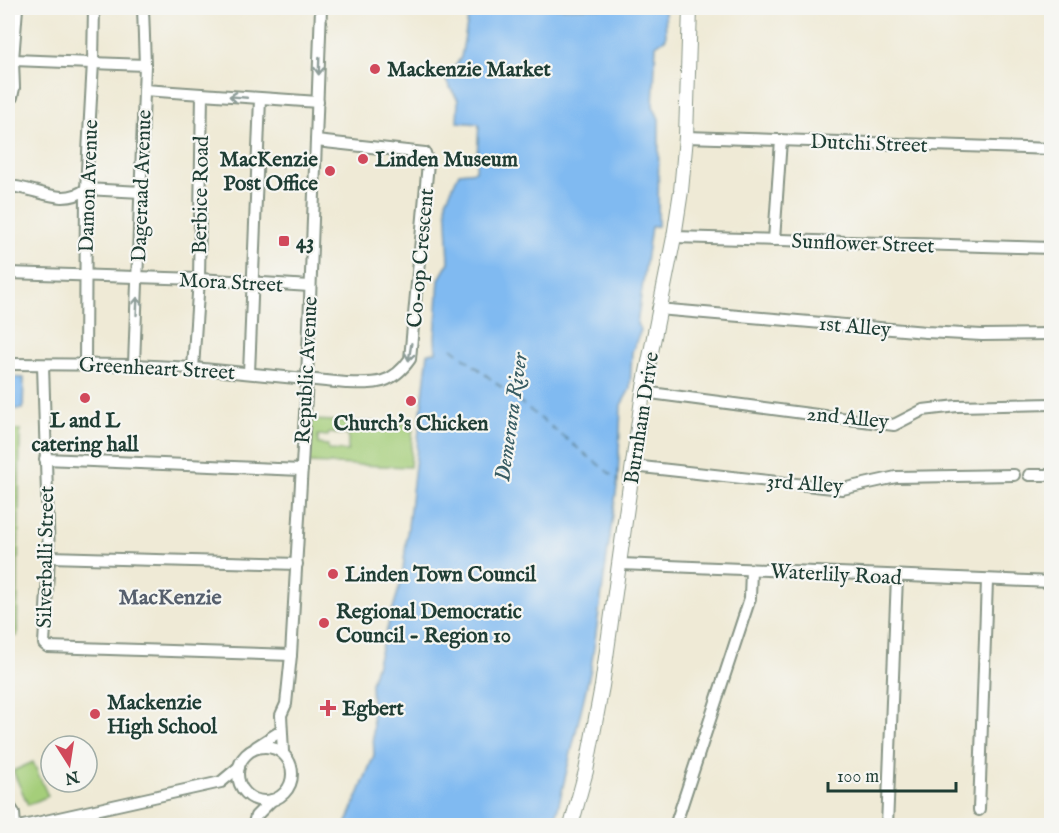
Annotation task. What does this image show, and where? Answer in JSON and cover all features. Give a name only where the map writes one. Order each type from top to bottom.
[{"type":"street","points":[[8,103],[14,88],[13,60],[17,8]]},
{"type":"street","name":"Damon Avenue","points":[[85,364],[86,189],[94,8]]},
{"type":"street","name":"Dageraad Avenue","points":[[134,365],[139,279],[145,65],[143,8]]},
{"type":"street","name":"Republic Avenue","points":[[283,752],[281,715],[286,704],[291,655],[307,379],[321,8]]},
{"type":"street","name":"Burnham Drive","points":[[571,825],[585,771],[602,687],[621,564],[643,392],[674,237],[686,137],[690,8]]},
{"type":"street","points":[[1050,8],[1052,20]]},
{"type":"street","points":[[13,60],[145,65]]},
{"type":"street","points":[[144,90],[318,102]]},
{"type":"street","name":"Berbice Road","points":[[193,368],[199,279],[202,94]]},
{"type":"street","points":[[249,373],[260,99]]},
{"type":"street","name":"Dutchi Street","points":[[686,137],[1052,149]]},
{"type":"street","points":[[774,240],[781,140]]},
{"type":"street","name":"Co-op Crescent","points":[[307,379],[367,384],[387,381],[401,372],[410,359],[429,163],[425,153],[316,141]]},
{"type":"street","points":[[8,186],[67,198],[77,196],[86,189],[141,192]]},
{"type":"street","name":"Sunflower Street","points":[[674,237],[1052,248]]},
{"type":"street","name":"Mora Street","points":[[8,273],[139,279],[199,279],[310,286]]},
{"type":"street","name":"1st Alley","points":[[658,309],[937,333],[1052,334]]},
{"type":"street","name":"Greenheart Street","points":[[8,364],[134,365],[307,379]]},
{"type":"street","name":"Silverballi Street","points":[[43,365],[49,557],[44,644],[48,647],[291,655]]},
{"type":"street","name":"2nd Alley","points":[[643,392],[894,425],[924,410],[957,406],[1052,404]]},
{"type":"street","points":[[45,459],[302,470]]},
{"type":"street","name":"3rd Alley","points":[[633,466],[842,489],[896,477],[1014,475]]},
{"type":"street","points":[[1029,475],[1052,475]]},
{"type":"street","points":[[49,557],[297,564]]},
{"type":"street","name":"Waterlily Road","points":[[621,564],[1052,582]]},
{"type":"street","points":[[675,825],[750,598],[752,570]]},
{"type":"street","points":[[887,825],[897,577]]},
{"type":"street","points":[[979,810],[987,580]]},
{"type":"street","points":[[23,825],[221,782],[239,767],[244,757],[252,750],[281,731]]},
{"type":"street","points":[[221,782],[256,800],[272,800],[281,796],[288,789],[293,769],[283,752],[273,747],[262,746],[252,750]]},
{"type":"street","points":[[239,767],[239,783],[246,793],[254,821]]},
{"type":"street","points":[[254,821],[272,800]]},
{"type":"street","points":[[8,804],[14,813],[15,825]]},
{"type":"green space","points":[[311,420],[413,424],[410,467],[308,463]],"holes":[[[329,433],[348,435],[348,451],[328,450],[328,445],[318,444],[318,435],[328,436]]]},
{"type":"green space","points":[[8,430],[20,430],[17,636],[8,636]]},
{"type":"green space","points":[[33,762],[39,776],[39,794],[48,796],[28,805],[13,771]]},
{"type":"water","name":"Demerara River","points":[[470,8],[665,8],[666,38],[656,45],[653,106],[659,119],[658,226],[651,227],[637,324],[641,330],[632,352],[630,389],[621,405],[618,480],[591,668],[554,825],[346,825],[374,755],[371,683],[402,578],[428,353],[436,352],[439,279],[449,262],[446,201],[459,173],[476,171],[479,124],[457,122],[458,100],[446,81],[461,57]]},
{"type":"water","points":[[8,377],[24,378],[23,409],[8,409]]},
{"type":"ferry route","points":[[452,348],[618,480]]},
{"type":"place","name":"Mackenzie Market","points":[[375,69]]},
{"type":"place","name":"Linden Museum","points":[[363,159]]},
{"type":"place","name":"MacKenzie Post Office","points":[[330,171]]},
{"type":"place","name":"43","points":[[284,241]]},
{"type":"place","name":"L and L catering hall","points":[[85,398]]},
{"type":"place","name":"Church's Chicken","points":[[411,401]]},
{"type":"place","name":"Linden Town Council","points":[[333,574]]},
{"type":"place","name":"Regional Democratic Council - Region 10","points":[[324,623]]},
{"type":"place","name":"Egbert","points":[[328,708]]},
{"type":"place","name":"Mackenzie High School","points":[[95,714]]},
{"type":"district","name":"MacKenzie","points":[[170,596]]}]
